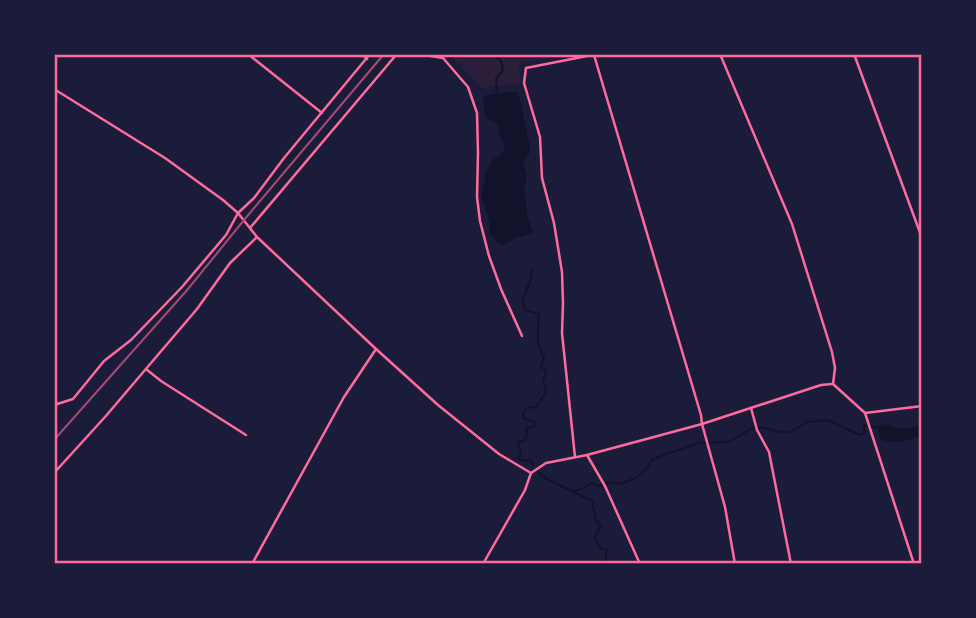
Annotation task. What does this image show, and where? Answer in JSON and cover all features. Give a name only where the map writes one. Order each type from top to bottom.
[{"type":"street","points":[[248,54],[323,113]]},
{"type":"street","points":[[362,54],[368,59]]},
{"type":"street","points":[[54,405],[73,399],[104,362],[149,323],[226,235],[238,213],[254,198],[370,54]]},
{"type":"street","points":[[250,228],[396,55],[403,54]]},
{"type":"street","points":[[418,54],[443,58],[468,87],[477,113],[477,197],[480,222],[500,289],[522,336]]},
{"type":"street","points":[[720,54],[792,224],[832,352],[835,368],[833,383]]},
{"type":"street","points":[[854,54],[922,238]]},
{"type":"street","points":[[575,457],[562,333],[562,272],[554,223],[542,178],[540,136],[524,83],[526,68],[594,55],[701,415],[725,507],[735,564]]},
{"type":"street","points":[[54,89],[165,158],[223,200],[238,213],[257,237],[438,405],[499,454],[531,473]]},
{"type":"street","points":[[54,473],[197,309],[230,263],[257,237]]},
{"type":"street","points":[[252,564],[344,397],[376,349]]},
{"type":"street","points":[[146,369],[246,435]]},
{"type":"street","points":[[483,564],[525,490],[531,473],[546,463],[587,455],[702,424],[833,383]]},
{"type":"street","points":[[833,383],[866,413],[914,564]]},
{"type":"street","points":[[866,413],[922,406]]},
{"type":"street","points":[[751,408],[757,430],[769,453],[791,564]]},
{"type":"street","points":[[587,455],[606,486],[640,564]]},
{"type":"shaded area","points":[[452,54],[569,54],[518,64],[521,83],[481,88]]},
{"type":"shaded area","points":[[517,92],[519,96],[530,147],[529,154],[523,160],[527,176],[524,190],[533,233],[504,245],[489,233],[490,221],[481,196],[487,170],[504,150],[505,145],[500,138],[497,124],[485,116],[483,98],[486,95]]},
{"type":"shaded area","points":[[888,424],[897,429],[922,426],[922,437],[916,436],[899,442],[881,440],[877,426]]},
{"type":"waterway","points":[[493,54],[501,61],[503,70],[496,79],[497,93]]},
{"type":"waterway","points":[[531,270],[532,276],[523,299],[525,310],[539,314],[538,342],[544,358],[541,367],[545,369],[546,376],[543,379],[546,392],[536,407],[527,408],[523,413],[524,418],[535,424],[527,428],[526,440],[520,441],[518,445],[521,452],[519,459],[530,460],[533,465]]},
{"type":"waterway","points":[[574,491],[591,483],[598,486],[610,482],[620,484],[636,478],[652,460],[663,455],[700,443],[729,442],[752,428],[789,432],[806,422],[828,420],[860,435],[864,433],[864,425],[879,428]]},
{"type":"waterway","points":[[539,473],[592,501],[596,521],[601,525],[595,538],[601,549],[607,549],[605,564]]},
{"type":"railway","points":[[54,440],[188,289],[384,54]]}]
